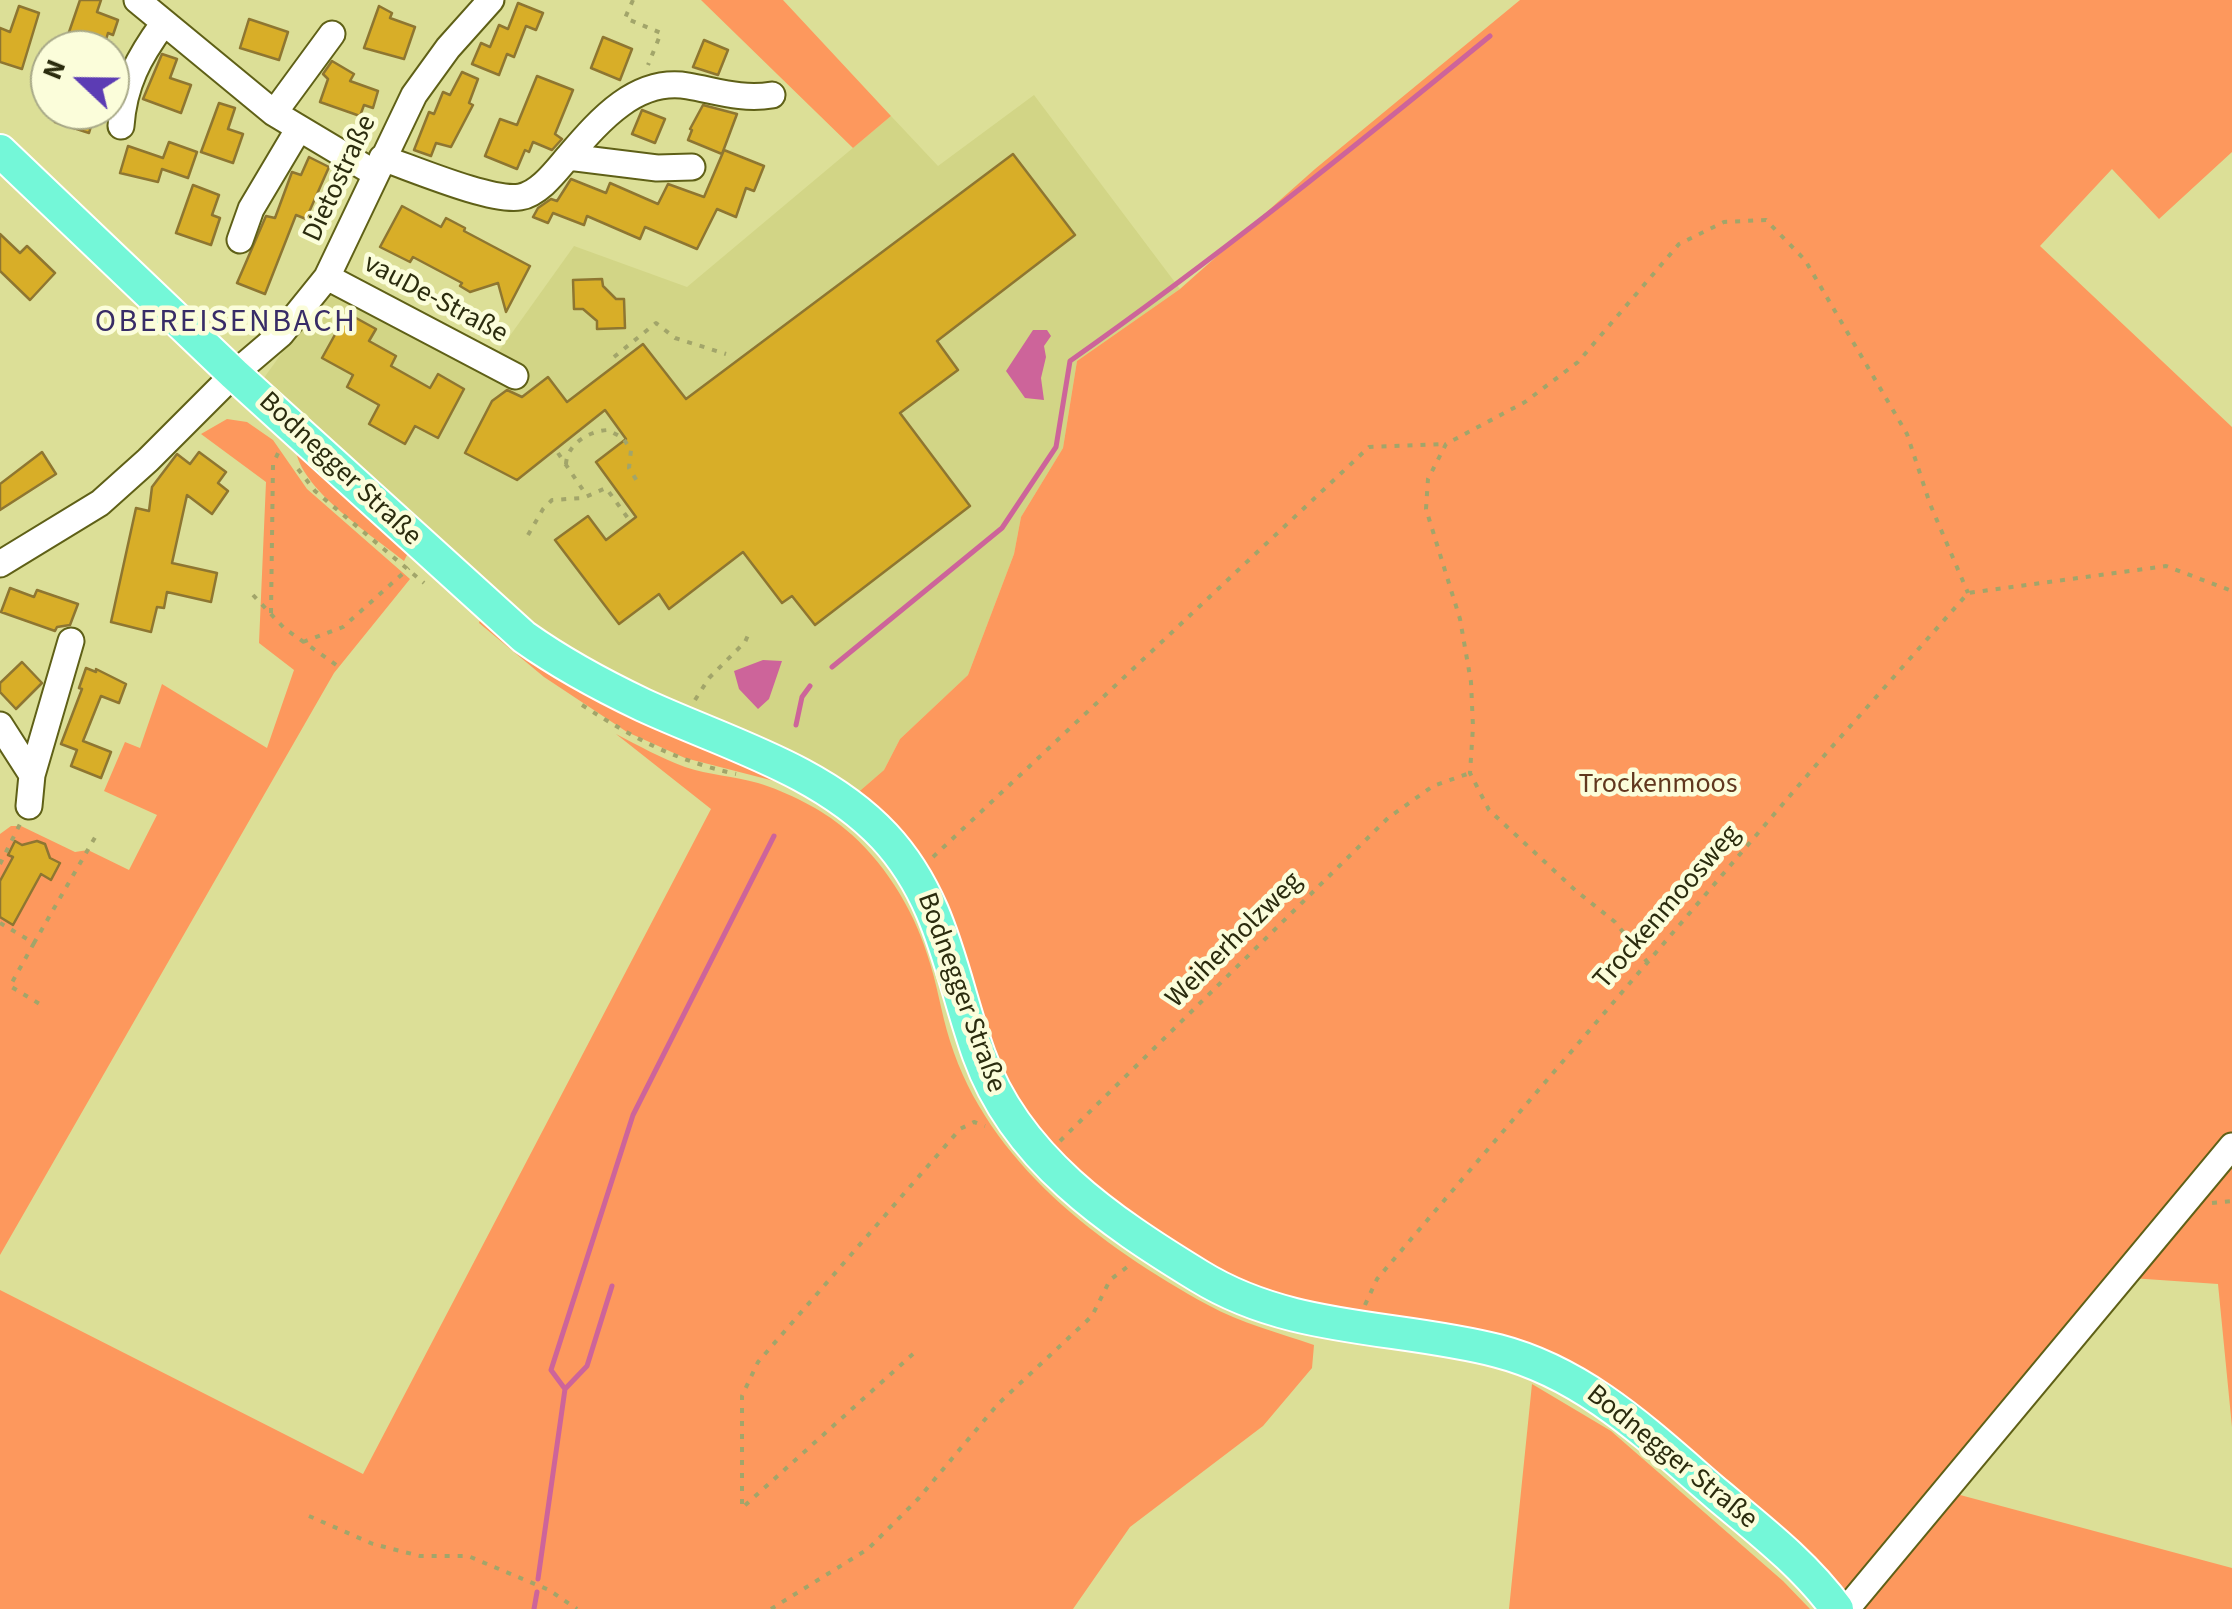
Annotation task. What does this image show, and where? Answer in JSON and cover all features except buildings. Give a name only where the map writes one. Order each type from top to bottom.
[{"type":"main road","name":"Bodnegger Straße","points":[[0,151],[234,374],[290,437],[524,637],[571,670],[823,787],[867,820],[914,874],[938,920],[991,1085],[1023,1138],[1074,1189],[1203,1279],[1249,1300],[1303,1318],[1356,1329],[1500,1351],[1536,1362],[1586,1387],[1788,1554],[1838,1609]]},
{"type":"street","points":[[137,0],[298,130],[379,166],[519,198],[537,189],[607,116],[637,93],[662,84],[753,98],[772,95]]},
{"type":"street","name":"Dietostraße","points":[[0,564],[100,503],[281,334],[328,277],[379,166],[431,70],[491,0]]},
{"type":"street","points":[[130,78],[164,24]]},
{"type":"street","points":[[274,113],[332,34]]},
{"type":"street","points":[[240,240],[251,210],[298,130]]},
{"type":"street","points":[[568,157],[658,168],[692,167]]},
{"type":"street","name":"vauDe-Straße","points":[[328,277],[516,376]]},
{"type":"street","points":[[24,808],[70,641]]},
{"type":"street","points":[[0,726],[32,774]]},
{"type":"street","points":[[1838,1609],[1854,1600],[2232,1146]]},
{"type":"path","points":[[633,0],[626,18],[661,33],[637,93]]},
{"type":"path","points":[[914,874],[1369,447],[1446,444],[1525,402],[1578,362],[1680,244],[1724,222],[1766,220],[1805,260],[1907,434],[1930,504],[1968,593],[2166,566],[2232,591]]},
{"type":"path","points":[[614,357],[656,323],[675,338],[726,354]]},
{"type":"path","points":[[566,464],[567,455],[586,436],[608,430],[623,438],[631,450],[629,468],[637,481]]},
{"type":"path","points":[[290,437],[315,491],[433,591]]},
{"type":"path","points":[[271,613],[273,464],[290,437]]},
{"type":"path","points":[[1446,444],[1428,479],[1426,509],[1460,618],[1471,682],[1474,727],[1470,774],[1490,810],[1615,922],[1648,963]]},
{"type":"path","points":[[558,453],[587,496]]},
{"type":"path","points":[[528,535],[552,500],[587,496],[606,488],[630,521]]},
{"type":"path","points":[[303,642],[343,627],[394,581]]},
{"type":"path","name":"Trockenmoosweg","points":[[1356,1329],[1376,1278],[1822,757],[1968,593]]},
{"type":"path","points":[[253,595],[303,642],[342,669]]},
{"type":"path","points":[[693,704],[708,678],[745,642],[749,633]]},
{"type":"path","points":[[578,702],[628,735],[674,758],[748,776]]},
{"type":"path","name":"Weiherholzweg","points":[[1042,1159],[1388,818],[1433,786],[1470,774]]},
{"type":"path","points":[[0,864],[20,830],[24,808]]},
{"type":"path","points":[[44,1006],[10,986],[97,834]]},
{"type":"path","points":[[0,923],[34,943]]},
{"type":"path","points":[[913,1354],[742,1508],[742,1396],[758,1362],[960,1129],[974,1122],[986,1127]]},
{"type":"path","points":[[771,1609],[868,1549],[918,1498],[998,1404],[1092,1316],[1110,1280],[1152,1246]]},
{"type":"path","points":[[309,1516],[388,1548],[420,1556],[468,1556],[549,1590],[577,1609]]},
{"type":"shaded area","points":[[1034,95],[1180,289],[1077,361],[1063,448],[1021,517],[1014,554],[968,675],[900,739],[884,770],[854,796],[617,682],[524,618],[261,382],[340,272],[499,351],[574,246],[687,287],[891,116],[938,166]]},
{"type":"shaded area","points":[[1033,330],[1047,330],[1051,336],[1044,346],[1044,400],[1025,398],[1006,371]]},
{"type":"shaded area","points":[[763,660],[782,661],[769,699],[758,709],[739,689],[734,671]]},
{"type":"green space","points":[[701,0],[783,0],[891,116],[853,148]]},
{"type":"green space","name":"Trockenmoos","points":[[1520,0],[2232,0],[2232,152],[2159,219],[2112,169],[2040,246],[2232,427],[2232,1427],[2218,1284],[2131,1278],[1847,1591],[1733,1484],[1588,1372],[1530,1344],[1366,1315],[1246,1287],[1161,1238],[1044,1145],[990,1053],[854,796],[884,770],[900,739],[968,675],[1014,554],[1021,517],[1063,448],[1077,361],[1180,289],[1315,169]]},
{"type":"green space","points":[[227,419],[247,422],[273,440],[307,489],[410,579],[334,673],[0,1255],[0,834],[11,826],[21,826],[75,852],[88,850],[129,870],[157,815],[104,791],[125,742],[140,748],[162,684],[267,748],[294,670],[259,643],[266,482],[201,434]]},
{"type":"green space","points":[[296,452],[408,553],[404,561],[326,498],[312,483]]},
{"type":"green space","points":[[481,617],[771,770],[825,806],[782,783],[685,758],[627,732],[544,677],[479,623]]},
{"type":"green space","points":[[616,734],[685,767],[758,783],[792,796],[826,815],[859,841],[884,870],[913,919],[950,1041],[968,1085],[991,1125],[1020,1163],[1089,1228],[1168,1282],[1234,1317],[1314,1345],[1312,1368],[1263,1426],[1130,1527],[1073,1609],[0,1609],[0,1290],[363,1474],[711,809]]},
{"type":"green space","points":[[1532,1384],[1611,1431],[1810,1609],[1509,1609]]},
{"type":"green space","points":[[1949,1492],[2232,1568],[2232,1609],[1865,1609],[1869,1595]]},
{"type":"waterway","points":[[832,667],[1002,528],[1056,447],[1070,361],[1283,202],[1490,36]]},
{"type":"waterway","points":[[796,725],[802,697],[810,686]]},
{"type":"waterway","points":[[538,1579],[565,1389],[551,1370],[633,1115],[774,836]]},
{"type":"waterway","points":[[565,1389],[587,1366],[612,1286]]},
{"type":"waterway","points":[[534,1609],[537,1592]]},
{"type":"district","name":"OBEREISENBACH","points":[[226,324]]}]
